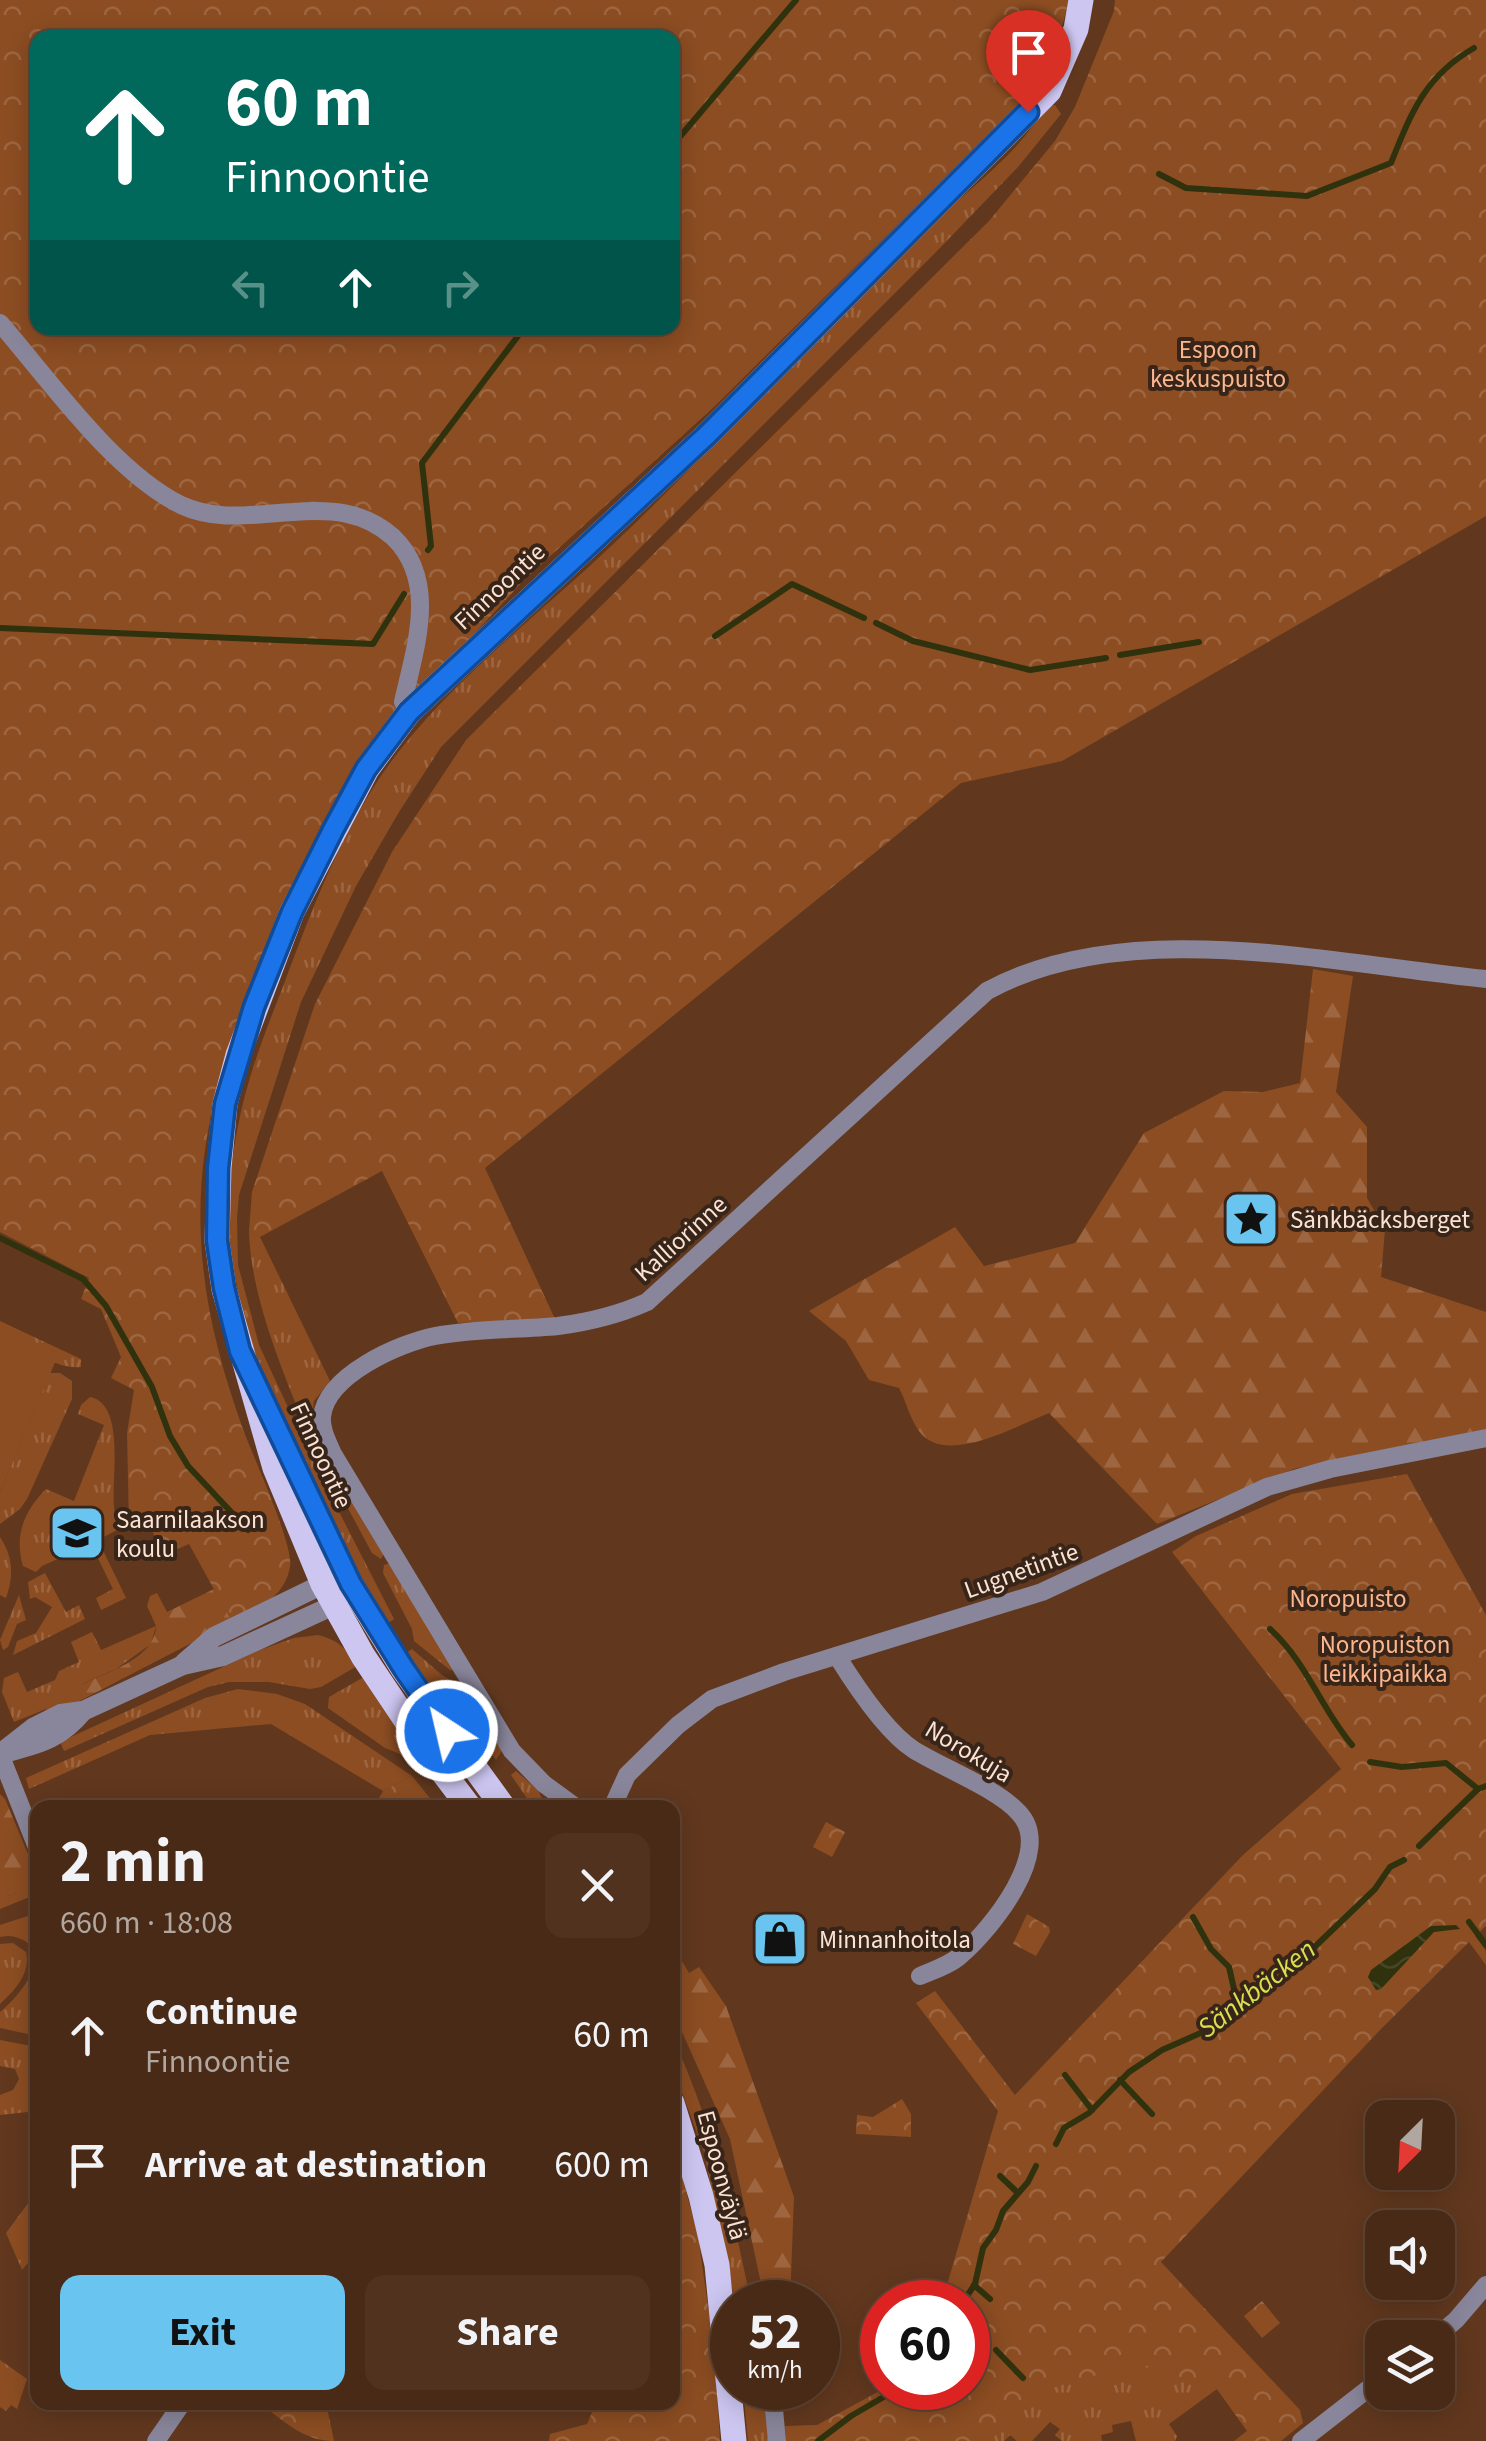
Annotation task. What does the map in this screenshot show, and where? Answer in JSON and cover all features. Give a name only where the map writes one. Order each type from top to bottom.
[{"type":"main road","name":"Finnoontie","points":[[329,1594],[275,1468],[240,1351],[217,1241],[225,1104],[254,1007],[292,912],[366,769],[409,712],[708,434],[1048,91],[1076,29],[1081,0]]},
{"type":"main road","name":"Finnoontie","points":[[240,1351],[351,1584]]},
{"type":"main road","points":[[351,1584],[404,1669],[498,1800]]},
{"type":"main road","points":[[329,1594],[405,1719],[464,1800]]},
{"type":"main road","name":"Espoonväylä","points":[[680,2129],[717,2265],[734,2441]]},
{"type":"street","points":[[0,323],[128,471],[182,505],[222,516],[324,510],[354,514],[380,526],[399,544],[416,568],[420,598],[420,625],[403,702],[409,712]]},
{"type":"street","name":"Kalliorinne","points":[[567,1800],[544,1784],[512,1750],[332,1454],[322,1416],[329,1399],[355,1370],[409,1344],[437,1336],[594,1320],[646,1302],[667,1287],[987,991],[1006,980],[1059,963],[1130,948],[1312,958],[1486,979]]},
{"type":"street","name":"Lugnetintie","points":[[616,1800],[627,1775],[698,1707],[755,1682],[1042,1592],[1267,1487],[1330,1469],[1486,1438]]},
{"type":"street","points":[[30,1830],[0,1754],[33,1728],[61,1714],[83,1711],[183,1665],[223,1656],[351,1584]]},
{"type":"street","name":"Norokuja","points":[[837,1656],[910,1747],[1022,1814],[1030,1836],[1030,1860],[986,1930],[959,1958],[920,1976]]},
{"type":"street","points":[[1455,2320],[1486,2285]]},
{"type":"street","points":[[1301,2441],[1365,2391]]},
{"type":"street","points":[[156,2441],[177,2410]]},
{"type":"street","points":[[774,2410],[777,2441]]},
{"type":"green space","points":[[0,0],[1069,0],[1059,38],[1016,107],[715,406],[525,579],[392,723],[219,1082],[209,1128],[200,1216],[208,1301],[229,1387],[290,1556],[287,1578],[276,1595],[232,1622],[189,1544],[150,1561],[146,1552],[159,1545],[145,1516],[129,1524],[127,1433],[134,1390],[111,1378],[121,1357],[101,1309],[81,1299],[89,1278],[0,1232]]},
{"type":"green space","name":"Espoon keskuspuisto","points":[[1115,0],[1486,0],[1486,516],[1062,761],[961,783],[485,1168],[555,1319],[458,1323],[382,1171],[260,1237],[249,1231],[252,1192],[315,1004],[392,852],[466,740],[989,221],[1055,141],[1075,107]]},
{"type":"green space","points":[[1055,105],[1061,114],[1018,167],[441,747],[356,886],[301,1002],[239,1195],[238,1265],[259,1345],[394,1619],[384,1626],[274,1406],[243,1313],[231,1248],[230,1178],[242,1108],[264,1036],[320,893],[363,804],[423,722],[644,514],[889,263],[993,170],[1049,106]]},
{"type":"green space","points":[[1313,969],[1353,976],[1336,1092],[1367,1127],[1367,1198],[1385,1229],[1381,1277],[1486,1312],[1486,1429],[1294,1469],[1157,1524],[1049,1413],[963,1445],[931,1441],[919,1431],[899,1388],[869,1380],[846,1341],[809,1311],[955,1227],[984,1266],[1075,1243],[1144,1133],[1224,1091],[1263,1092],[1300,1083]]},
{"type":"green space","points":[[249,1231],[260,1237],[330,1381],[314,1401],[310,1428],[305,1427],[269,1331],[255,1281]]},
{"type":"green space","points":[[0,1321],[81,1359],[81,1367],[61,1365],[29,1350],[0,1333]]},
{"type":"green space","points":[[0,1329],[59,1353],[0,1492]]},
{"type":"green space","points":[[50,1373],[60,1373],[72,1381],[72,1399],[27,1499],[0,1524],[0,1492]]},
{"type":"green space","points":[[90,1397],[109,1413],[113,1427],[117,1530],[98,1540],[126,1598],[101,1610],[96,1598],[113,1589],[91,1544],[36,1572],[23,1566],[20,1544],[27,1515],[46,1489],[74,1501],[104,1425],[78,1414]]},
{"type":"green space","points":[[325,1455],[384,1553],[381,1559],[372,1553],[321,1458]]},
{"type":"green space","name":"Noropuisto","points":[[1407,1474],[1486,1615],[1486,1926],[1475,1936],[1486,1951],[1486,1965],[1469,1942],[1380,2030],[1161,2262],[1300,2410],[1303,2423],[1281,2441],[1234,2441],[1247,2431],[1217,2389],[1138,2363],[1028,2395],[991,2441],[786,2441],[785,2426],[817,2425],[860,2402],[860,2410],[990,2410],[990,2280],[948,2280],[998,2111],[916,2003],[935,1991],[1015,2095],[1243,1855],[1341,1769],[1172,1552],[1196,1536],[1292,1494]]},
{"type":"green space","points":[[0,1537],[11,1566],[6,1598],[0,1595]]},
{"type":"green space","points":[[390,1563],[455,1670],[414,1641],[412,1629],[383,1573],[384,1565]]},
{"type":"green space","points":[[45,1573],[66,1612],[79,1605],[85,1619],[13,1655],[17,1641],[36,1633],[52,1607],[35,1597],[30,1599],[28,1582]]},
{"type":"green space","points":[[216,1588],[232,1622],[66,1708],[47,1713],[46,1709],[70,1691],[126,1664],[147,1648],[156,1626],[147,1606],[150,1596],[157,1593],[167,1612]]},
{"type":"green space","points":[[19,1595],[26,1620],[17,1624],[3,1650],[0,1640]]},
{"type":"green space","points":[[156,1626],[151,1644],[116,1669],[84,1683],[46,1709],[14,1722],[2,1692],[4,1678],[18,1672],[27,1692],[55,1680],[59,1671],[79,1662],[71,1642],[92,1632],[101,1650]]},
{"type":"green space","points":[[318,1635],[341,1646],[357,1666],[321,1687],[310,1689],[269,1682],[229,1682],[208,1687],[64,1751],[60,1742],[260,1650],[294,1638]]},
{"type":"green space","points":[[412,1649],[442,1675],[462,1686],[503,1749],[496,1760],[485,1745],[479,1750],[463,1735],[403,1655]]},
{"type":"green space","points":[[364,1677],[413,1752],[410,1758],[385,1748],[328,1708],[329,1697]]},
{"type":"green space","points":[[238,1689],[277,1694],[305,1704],[412,1776],[383,1791],[271,1724],[150,1735],[29,1789],[26,1778],[205,1698]]},
{"type":"green space","points":[[516,1771],[538,1790],[543,1800],[528,1800],[511,1775]]},
{"type":"green space","points":[[412,1776],[431,1800],[378,1800],[383,1791]]},
{"type":"green space","points":[[0,1794],[30,1859],[30,1880],[13,1895],[0,1896]]},
{"type":"green space","points":[[826,1822],[845,1832],[832,1857],[813,1847]]},
{"type":"green space","points":[[29,1882],[30,1897],[0,1909],[0,1896],[13,1895]]},
{"type":"green space","points":[[1027,1914],[1049,1927],[1036,1956],[1013,1944]]},
{"type":"green space","points":[[30,1916],[30,1945],[12,1936],[0,1937],[0,1925]]},
{"type":"green space","points":[[13,1943],[26,1952],[26,1967],[16,1987],[0,2004],[0,1944]]},
{"type":"green space","points":[[680,1958],[689,1973],[699,1967],[726,2006],[794,2197],[791,2280],[760,2280],[730,2139],[680,2028]]},
{"type":"green space","points":[[30,1977],[30,2034],[0,2028],[0,2012]]},
{"type":"green space","points":[[0,2040],[30,2046],[30,2112],[0,2115],[0,2095],[13,2090],[19,2079],[15,2069],[0,2066]]},
{"type":"green space","points":[[680,2054],[710,2134],[746,2280],[730,2280],[704,2152],[680,2087]]},
{"type":"green space","points":[[902,2099],[911,2114],[911,2137],[856,2134],[857,2115],[873,2117]]},
{"type":"green space","points":[[680,2169],[698,2236],[710,2320],[710,2410],[718,2410],[720,2441],[549,2441],[550,2434],[587,2424],[593,2410],[680,2410]]},
{"type":"green space","points":[[30,2202],[30,2261],[22,2270],[6,2233]]},
{"type":"green space","points":[[1042,2242],[1281,2441],[1255,2441],[1217,2389],[1169,2424],[1177,2436],[1175,2441],[1136,2441],[1131,2421],[1112,2425],[1113,2432],[1101,2435],[1102,2441],[1062,2441],[1055,2435],[1060,2429],[1050,2422],[1032,2441],[1017,2441],[1010,2435],[1004,2441],[912,2441],[945,2410],[990,2410],[990,2345]]},
{"type":"green space","points":[[1262,2301],[1280,2323],[1262,2338],[1244,2316]]},
{"type":"green space","points":[[0,2360],[27,2379],[17,2409],[11,2405],[6,2411],[0,2407]]},
{"type":"green space","points":[[269,2410],[327,2410],[334,2441],[313,2437]]},
{"type":"green space","points":[[745,2410],[769,2410],[772,2441],[748,2441]]},
{"type":"water","points":[[1456,1925],[1460,1929],[1434,1932],[1376,1990],[1368,1977],[1371,1970],[1431,1926]]},
{"type":"waterway","points":[[680,137],[796,0]]},
{"type":"waterway","points":[[1159,174],[1186,188],[1307,196],[1391,163],[1413,112],[1431,84],[1474,48]]},
{"type":"waterway","points":[[428,550],[431,546],[422,463],[519,335]]},
{"type":"waterway","points":[[715,636],[792,584],[864,618]]},
{"type":"waterway","points":[[0,628],[373,644],[404,594]]},
{"type":"waterway","points":[[876,623],[913,641],[1030,670],[1106,658]]},
{"type":"waterway","points":[[1120,655],[1199,642]]},
{"type":"waterway","points":[[0,1238],[83,1279],[106,1306],[152,1387],[170,1436],[188,1466],[248,1530]]},
{"type":"waterway","points":[[1270,1629],[1294,1657],[1352,1745]]},
{"type":"waterway","points":[[1370,1762],[1402,1767],[1446,1763],[1478,1789]]},
{"type":"waterway","name":"Sänkbäcken","points":[[1419,1846],[1478,1789],[1486,1786]]},
{"type":"waterway","name":"Sänkbäcken","points":[[1056,2144],[1064,2128],[1089,2113],[1129,2072],[1162,2050],[1212,2028],[1274,1968],[1301,1960],[1375,1889],[1390,1867],[1404,1860]]},
{"type":"waterway","points":[[1193,1917],[1211,1949],[1229,1967],[1237,2002]]},
{"type":"waterway","points":[[1469,1922],[1486,1945]]},
{"type":"waterway","points":[[1065,2075],[1092,2110]]},
{"type":"waterway","points":[[1120,2080],[1152,2114]]},
{"type":"waterway","name":"Sänkbäcken","points":[[976,2280],[983,2248],[1003,2211],[1028,2182],[1036,2166]]},
{"type":"waterway","points":[[1000,2176],[1018,2193]]},
{"type":"waterway","points":[[996,2350],[1023,2378]]},
{"type":"waterway","name":"Sänkbäcken","points":[[818,2441],[861,2410]]},
{"type":"place","name":"Sänkbäcksberget","points":[[1251,1219]]},
{"type":"place","name":"Saarnilaakson koulu","points":[[77,1533]]},
{"type":"place","name":"Minnanhoitola","points":[[780,1939]]},
{"type":"route","points":[[447,1731],[351,1584],[240,1351],[217,1241],[218,1168],[225,1104],[254,1007],[292,912],[334,828],[366,769],[420,699],[708,434],[1028,112]]},
{"type":"park label","name":"Noropuiston leikkipaikka","points":[[1385,1658]]}]
